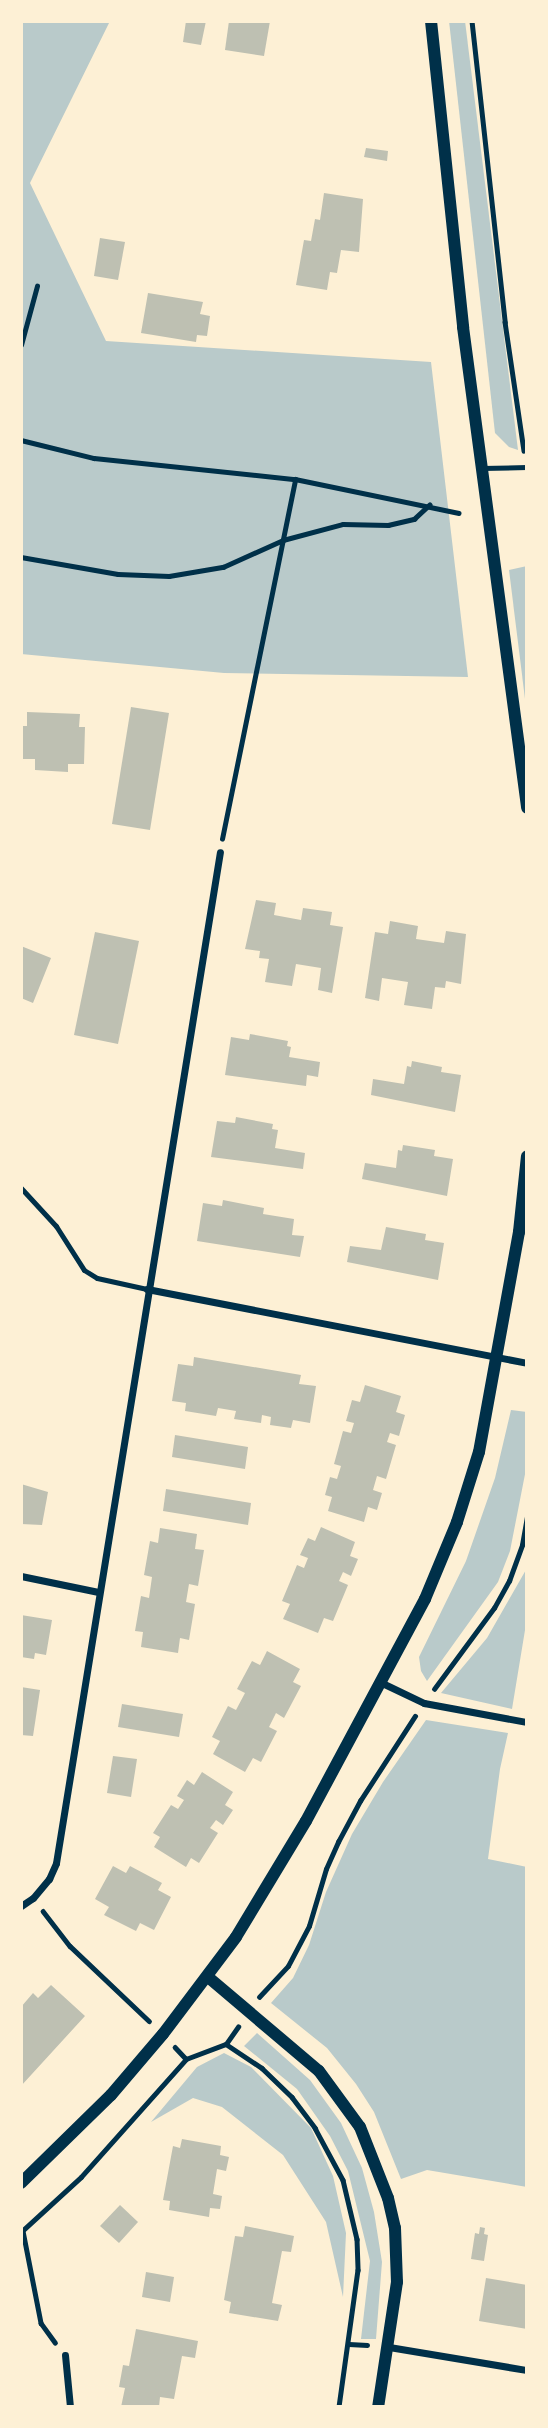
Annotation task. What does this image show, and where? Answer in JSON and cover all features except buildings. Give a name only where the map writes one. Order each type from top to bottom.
[{"type":"street","points":[[430,21],[463,327],[527,808]]},
{"type":"street","points":[[21,1906],[33,1898],[49,1879],[57,1863],[98,1592],[220,852]]},
{"type":"street","points":[[21,2183],[111,2095],[208,1977],[306,1821],[425,1599],[457,1522],[479,1451],[519,1232],[527,1156]]},
{"type":"street","points":[[147,1289],[527,1363]]},
{"type":"street","points":[[21,1576],[98,1592]]},
{"type":"street","points":[[380,1681],[424,1703],[527,1722]]},
{"type":"street","points":[[208,1977],[319,2071],[360,2127],[388,2198],[395,2228],[397,2282],[378,2407]]},
{"type":"street","points":[[389,2347],[527,2370]]},
{"type":"street","points":[[65,2355],[70,2407]]},
{"type":"lane","points":[[482,468],[527,467]]},
{"type":"lane","points":[[21,1188],[55,1226],[85,1270],[97,1278],[147,1289]]},
{"type":"path","points":[[472,21],[505,322],[527,467]]},
{"type":"path","points":[[21,345],[37,286]]},
{"type":"path","points":[[21,440],[94,458],[295,479],[458,513]]},
{"type":"path","points":[[220,852],[295,479]]},
{"type":"path","points":[[21,556],[118,573],[169,576],[223,567],[283,540],[343,524],[388,525],[414,519],[429,505]]},
{"type":"path","points":[[65,2355],[41,2323],[22,2232],[81,2177],[186,2059],[226,2044],[249,2011],[288,1966],[309,1926],[326,1869],[338,1842],[360,1801],[424,1703],[494,1608],[513,1569],[527,1517]]},
{"type":"path","points":[[33,1898],[70,1946],[186,2059]]},
{"type":"path","points":[[226,2044],[262,2068],[292,2097],[315,2128],[343,2180],[357,2239],[358,2270],[338,2407]]},
{"type":"shaded area","points":[[21,21],[110,21],[30,183],[106,341],[431,362],[468,677],[224,673],[21,654]]},
{"type":"shaded area","points":[[449,21],[465,21],[518,450],[509,447],[495,433]]},
{"type":"shaded area","points":[[527,566],[527,715],[509,570]]},
{"type":"shaded area","points":[[511,1410],[527,1412],[527,1464],[510,1551],[498,1582],[427,1681],[421,1671],[419,1657],[466,1561],[495,1478]]},
{"type":"shaded area","points":[[527,1568],[527,1618],[512,1709],[441,1693],[487,1638]]},
{"type":"shaded area","points":[[426,1720],[508,1733],[500,1769],[488,1859],[527,1867],[527,2187],[427,2170],[401,2179],[374,2112],[356,2084],[327,2048],[271,2003],[293,1978],[309,1945],[326,1892],[352,1834],[383,1782]]},
{"type":"shaded area","points":[[257,2033],[310,2080],[341,2123],[362,2168],[374,2212],[382,2262],[376,2339],[361,2339],[370,2261],[348,2171],[330,2136],[297,2089],[244,2046]]},
{"type":"shaded area","points":[[224,2053],[251,2067],[311,2128],[333,2176],[346,2233],[343,2297],[326,2222],[283,2155],[222,2107],[193,2098],[151,2122],[197,2067]]}]
